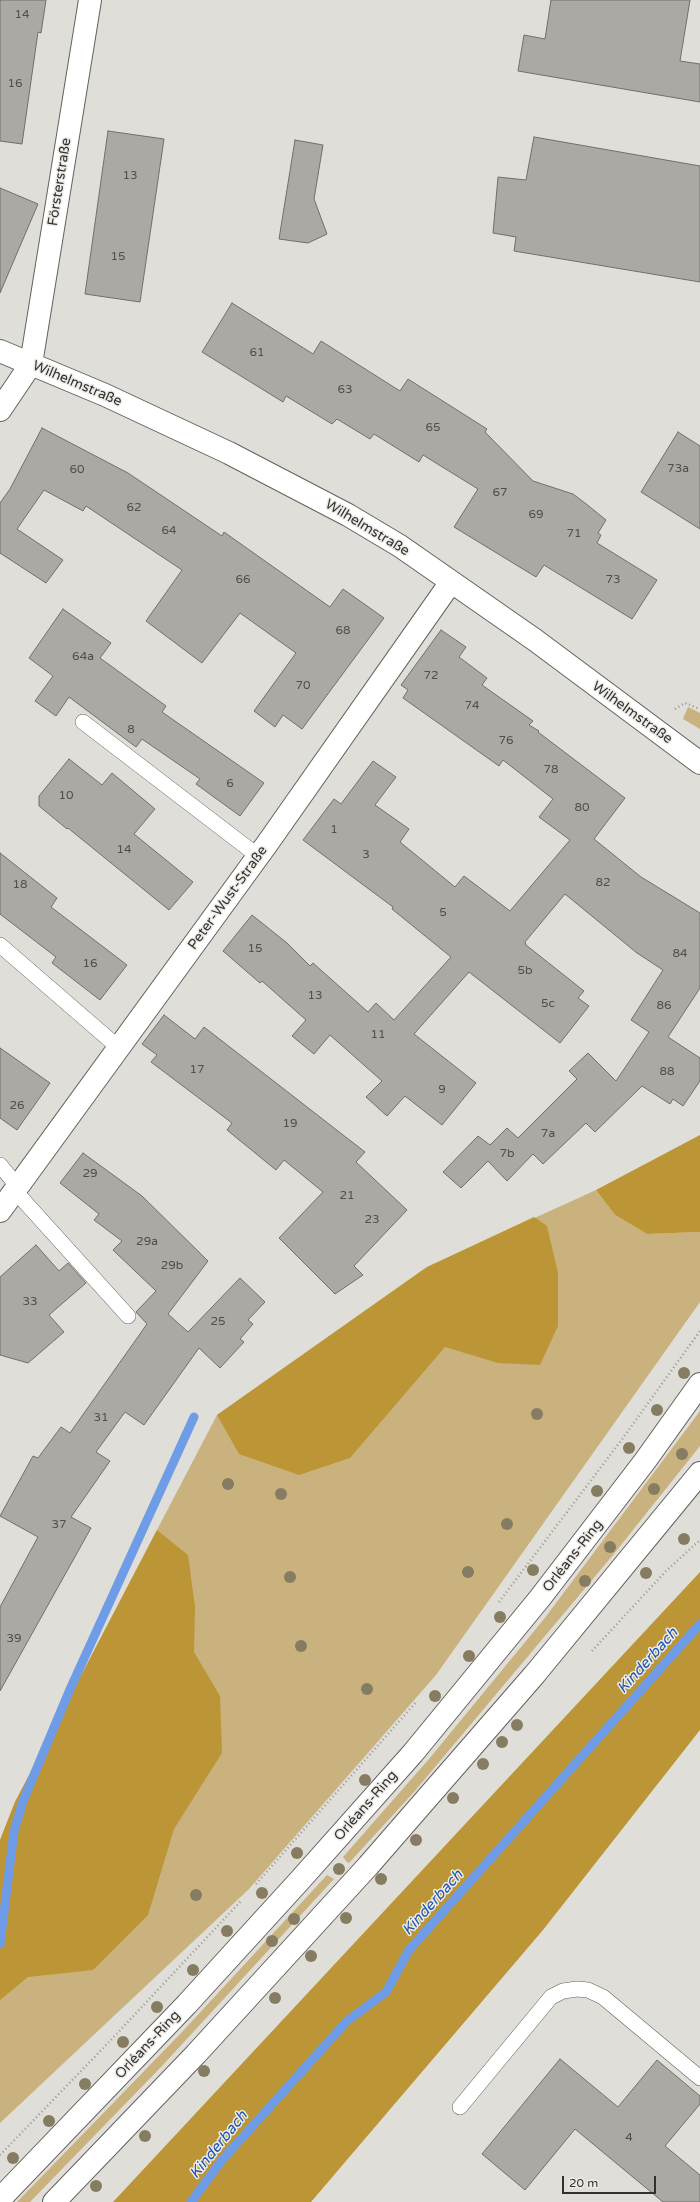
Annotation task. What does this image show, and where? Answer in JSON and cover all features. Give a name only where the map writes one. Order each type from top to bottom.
[{"type":"main road","name":"Försterstraße","points":[[31,364],[90,0]]},
{"type":"main road","name":"Wilhelmstraße","points":[[0,351],[105,395],[291,484],[400,546],[535,640],[700,762]]},
{"type":"main road","points":[[0,410],[31,364]]},
{"type":"main road","name":"Peter-Wust-Straße","points":[[0,1211],[258,856],[451,582]]},
{"type":"main road","name":"Orléans-Ring","points":[[0,2199],[187,2004],[413,1753],[559,1574],[700,1384]]},
{"type":"main road","points":[[54,2202],[196,2054],[378,1854],[540,1668],[700,1473]]},
{"type":"lane","points":[[83,722],[258,856]]},
{"type":"lane","points":[[0,945],[119,1048]]},
{"type":"lane","points":[[0,1165],[16,1189],[128,1316]]},
{"type":"lane","points":[[460,2107],[551,1997],[563,1991],[577,1989],[588,1990],[603,1997],[700,2078]]},
{"type":"path","points":[[496,1605],[624,1438],[700,1331]]},
{"type":"path","points":[[256,1885],[422,1695]]},
{"type":"path","points":[[0,2155],[110,2041],[245,1896]]},
{"type":"shaded area","points":[[688,707],[700,713],[700,729],[683,719]]},
{"type":"shaded area","points":[[700,1135],[700,1232],[647,1234],[615,1215],[596,1190]]},
{"type":"shaded area","points":[[596,1190],[615,1215],[647,1234],[700,1232],[700,1302],[436,1675],[249,1889],[0,2123],[0,1840],[15,1802],[217,1415],[427,1267]]},
{"type":"shaded area","points":[[534,1217],[547,1226],[558,1273],[558,1326],[540,1365],[498,1363],[445,1347],[350,1458],[299,1475],[239,1454],[217,1415],[427,1267]]},
{"type":"shaded area","points":[[700,1411],[700,1446],[613,1555],[414,1792],[349,1863],[347,1862],[343,1857],[429,1759],[544,1619]]},
{"type":"shaded area","points":[[157,1530],[188,1555],[195,1607],[194,1652],[220,1696],[222,1753],[174,1829],[148,1915],[93,1970],[28,1977],[0,2000],[0,1840],[15,1802]]},
{"type":"shaded area","points":[[700,1572],[700,1730],[543,1930],[311,2202],[113,2202]]},
{"type":"shaded area","points":[[327,1875],[334,1879],[162,2066],[30,2202],[17,2202],[182,2032]]},
{"type":"building","points":[[0,0],[46,0],[41,33],[38,32],[22,144],[0,141]]},
{"type":"building","points":[[551,0],[690,0],[680,61],[700,64],[700,102],[518,71],[524,35],[545,39]]},
{"type":"building","points":[[108,131],[164,139],[140,302],[85,294]]},
{"type":"building","points":[[534,137],[700,166],[700,282],[514,251],[516,237],[493,233],[498,177],[526,180]]},
{"type":"building","points":[[295,140],[323,145],[314,199],[327,234],[308,243],[279,239]]},
{"type":"building","points":[[0,188],[38,204],[0,293]]},
{"type":"building","points":[[232,303],[313,354],[321,341],[400,391],[408,379],[487,429],[485,432],[533,481],[573,494],[585,503],[606,520],[598,533],[601,535],[597,543],[657,580],[632,619],[544,565],[536,577],[454,527],[478,489],[423,455],[419,462],[374,434],[370,439],[337,419],[332,424],[286,396],[283,402],[202,352]]},
{"type":"building","points":[[42,428],[128,473],[222,536],[224,532],[330,607],[343,589],[384,618],[302,729],[283,715],[275,727],[254,711],[296,653],[240,613],[202,663],[146,621],[182,570],[86,506],[83,511],[44,490],[17,529],[63,560],[46,583],[0,553],[0,503],[10,489]]},
{"type":"building","points":[[678,432],[700,446],[700,529],[641,492]]},
{"type":"building","points":[[63,609],[111,643],[100,658],[166,706],[162,712],[264,783],[240,816],[196,784],[200,779],[142,739],[136,747],[69,697],[56,716],[35,701],[53,676],[29,658]]},
{"type":"building","points":[[441,630],[466,647],[459,657],[487,678],[482,685],[533,721],[529,725],[539,731],[538,732],[625,798],[594,839],[641,877],[700,913],[700,988],[668,1037],[700,1058],[700,1081],[683,1106],[673,1099],[670,1104],[642,1086],[595,1132],[586,1123],[543,1164],[533,1154],[507,1181],[488,1161],[461,1188],[443,1172],[478,1136],[490,1145],[507,1128],[518,1138],[577,1079],[569,1071],[588,1053],[616,1081],[649,1032],[631,1020],[663,970],[637,953],[565,894],[525,942],[526,945],[584,991],[578,998],[589,1006],[560,1043],[469,972],[414,1034],[476,1083],[442,1125],[405,1096],[387,1116],[366,1097],[382,1081],[330,1035],[314,1054],[292,1036],[306,1020],[262,981],[260,983],[223,951],[252,915],[287,943],[310,966],[313,963],[368,1012],[376,1003],[394,1020],[451,957],[392,909],[393,907],[303,840],[334,799],[341,804],[373,761],[396,777],[375,805],[409,829],[400,842],[455,887],[464,876],[510,911],[570,840],[539,817],[553,799],[503,760],[499,766],[403,698],[408,690],[401,685]]},
{"type":"building","points":[[69,759],[102,785],[112,773],[155,809],[134,834],[193,882],[169,910],[39,806],[39,796]]},
{"type":"building","points":[[0,853],[57,898],[51,907],[127,965],[100,1000],[52,963],[56,957],[0,914]]},
{"type":"building","points":[[164,1015],[195,1039],[204,1027],[365,1152],[356,1162],[407,1210],[354,1266],[363,1275],[335,1294],[279,1238],[323,1192],[284,1160],[276,1170],[227,1130],[232,1123],[151,1062],[157,1055],[142,1044]]},
{"type":"building","points":[[0,1048],[50,1083],[17,1130],[0,1118]]},
{"type":"building","points":[[83,1153],[142,1196],[208,1261],[168,1314],[188,1332],[240,1278],[265,1302],[248,1320],[253,1324],[240,1339],[244,1342],[220,1368],[199,1348],[144,1425],[125,1412],[96,1452],[110,1461],[71,1517],[91,1528],[0,1691],[0,1607],[38,1537],[0,1516],[33,1456],[38,1458],[61,1427],[70,1433],[147,1324],[136,1312],[156,1291],[113,1250],[122,1241],[94,1220],[99,1214],[60,1183]]},
{"type":"building","points":[[36,1245],[59,1271],[68,1263],[86,1283],[49,1315],[64,1332],[28,1363],[0,1355],[0,1277]]},
{"type":"building","points":[[560,2059],[618,2107],[657,2060],[700,2096],[700,2104],[665,2146],[700,2175],[700,2202],[663,2202],[575,2129],[525,2190],[482,2154]]},
{"type":"waterway","points":[[0,1944],[14,1831],[23,1801],[71,1687],[194,1417]]},
{"type":"waterway","name":"Kinderbach","points":[[191,2202],[222,2160],[347,2021],[386,1992],[409,1950],[700,1624]]}]
